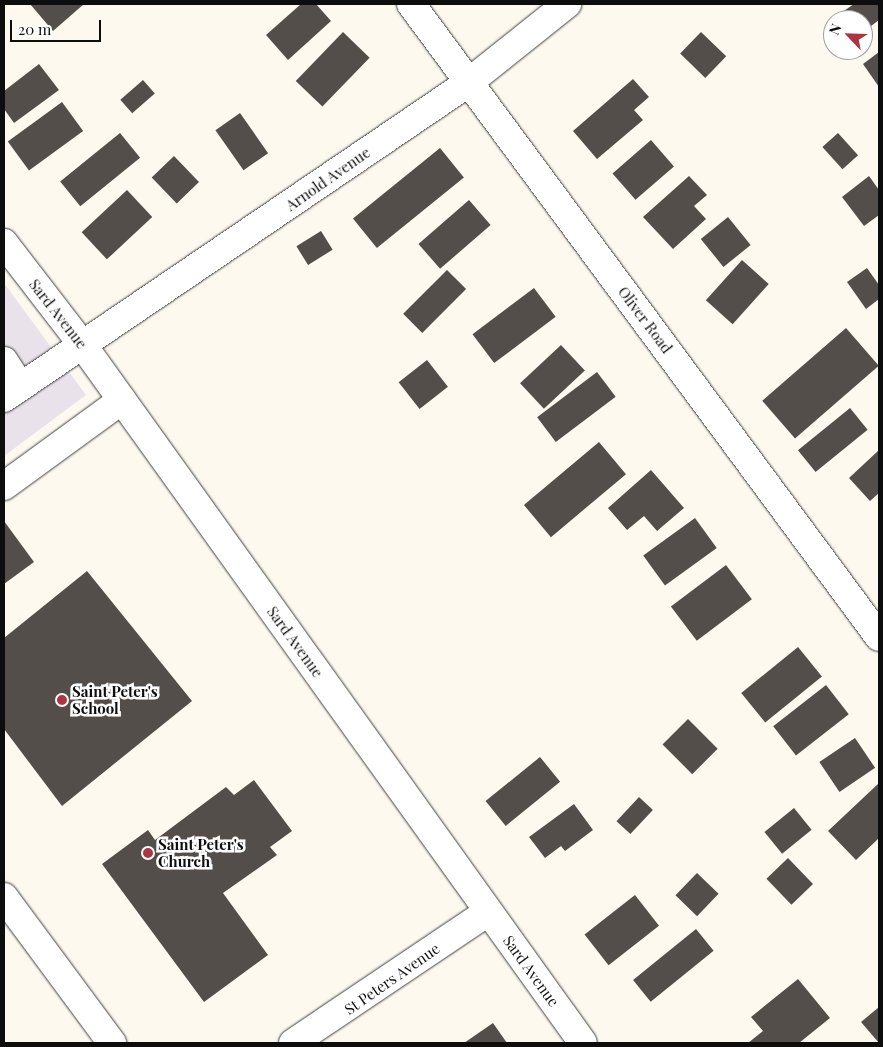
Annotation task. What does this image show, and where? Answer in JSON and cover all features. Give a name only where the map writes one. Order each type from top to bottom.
[{"type":"street","name":"Oliver Road","points":[[411,4],[879,638]]},
{"type":"street","name":"Arnold Avenue","points":[[12,392],[84,347],[468,83],[567,4]]},
{"type":"street","name":"Sard Avenue","points":[[5,248],[84,347],[583,1043]]},
{"type":"street","points":[[4,361],[12,392]]},
{"type":"street","points":[[4,486],[122,400]]},
{"type":"street","points":[[4,897],[112,1043]]},
{"type":"street","name":"St Peters Avenue","points":[[294,1043],[488,912]]},
{"type":"shaded area","points":[[4,283],[86,395],[4,456]]},
{"type":"building","points":[[30,4],[84,4],[53,31]]},
{"type":"building","points":[[301,4],[316,4],[331,21],[288,60],[266,35]]},
{"type":"building","points":[[854,4],[879,4],[879,20],[873,24],[873,10],[845,10]]},
{"type":"building","points":[[343,32],[370,58],[322,107],[296,81]]},
{"type":"building","points":[[701,32],[726,56],[705,78],[680,54]]},
{"type":"building","points":[[879,52],[879,87],[863,64],[868,60],[873,60],[873,56]]},
{"type":"building","points":[[39,64],[59,90],[14,123],[4,109],[4,91]]},
{"type":"building","points":[[633,79],[649,97],[634,110],[643,120],[597,159],[573,131]]},
{"type":"building","points":[[143,80],[155,94],[132,113],[120,100]]},
{"type":"building","points":[[62,102],[83,131],[29,171],[8,141]]},
{"type":"building","points":[[240,113],[268,153],[244,170],[215,130]]},
{"type":"building","points":[[120,133],[140,158],[80,206],[60,181]]},
{"type":"building","points":[[838,133],[858,155],[842,169],[822,147]]},
{"type":"building","points":[[651,140],[674,166],[635,200],[613,173]]},
{"type":"building","points":[[440,148],[464,178],[377,248],[353,218]]},
{"type":"building","points":[[174,156],[199,182],[177,203],[152,178]]},
{"type":"building","points":[[689,176],[707,195],[694,206],[706,219],[673,249],[643,217]]},
{"type":"building","points":[[869,176],[879,190],[879,215],[864,226],[842,197]]},
{"type":"building","points":[[127,190],[152,217],[107,259],[82,232]]},
{"type":"building","points":[[469,200],[491,225],[440,269],[418,244]]},
{"type":"building","points":[[728,217],[751,245],[723,267],[701,239]]},
{"type":"building","points":[[321,231],[333,250],[308,265],[296,246]]},
{"type":"building","points":[[742,260],[769,284],[733,324],[706,300]]},
{"type":"building","points":[[867,268],[879,285],[879,299],[866,309],[847,282]]},
{"type":"building","points":[[447,270],[466,289],[422,333],[403,314]]},
{"type":"building","points":[[534,288],[556,317],[494,363],[473,334]]},
{"type":"building","points":[[846,328],[879,366],[795,439],[762,401]]},
{"type":"building","points":[[561,345],[585,371],[544,409],[520,383]]},
{"type":"building","points":[[427,360],[448,387],[420,409],[399,382]]},
{"type":"building","points":[[597,372],[616,397],[556,442],[537,417]]},
{"type":"building","points":[[850,408],[868,430],[816,472],[798,450]]},
{"type":"building","points":[[599,442],[626,474],[551,537],[524,505]]},
{"type":"building","points":[[879,450],[879,493],[870,501],[849,478]]},
{"type":"building","points":[[651,470],[684,508],[657,531],[644,516],[627,530],[608,508]]},
{"type":"building","points":[[695,518],[717,548],[665,586],[643,556]]},
{"type":"building","points":[[4,521],[34,562],[4,584]]},
{"type":"building","points":[[726,565],[752,599],[697,641],[671,607]]},
{"type":"building","points":[[87,571],[192,701],[62,806],[4,729],[4,638]]},
{"type":"building","points":[[798,647],[822,677],[765,722],[741,693]]},
{"type":"building","points":[[826,685],[849,714],[796,755],[773,726]]},
{"type":"building","points":[[688,719],[718,749],[692,774],[663,744]]},
{"type":"building","points":[[855,738],[875,768],[839,792],[819,762]]},
{"type":"building","points":[[540,757],[560,782],[506,826],[486,801]]},
{"type":"building","points":[[254,780],[292,831],[270,847],[277,855],[223,893],[268,955],[204,1002],[102,864],[148,830],[155,840],[226,787],[234,795]]},
{"type":"building","points":[[879,783],[879,838],[856,860],[828,831]]},
{"type":"building","points":[[639,797],[653,810],[630,834],[616,821]]},
{"type":"building","points":[[574,804],[593,830],[565,851],[561,846],[545,858],[529,837]]},
{"type":"building","points":[[794,808],[812,830],[782,854],[764,832]]},
{"type":"building","points":[[788,858],[813,884],[791,905],[766,879]]},
{"type":"building","points":[[697,873],[719,894],[697,916],[675,895]]},
{"type":"building","points":[[635,895],[659,926],[609,965],[585,934]]},
{"type":"building","points":[[696,929],[714,951],[651,1002],[633,980]]},
{"type":"building","points":[[798,979],[830,1018],[799,1043],[748,1043],[763,1031],[751,1017]]},
{"type":"building","points":[[879,1007],[879,1043],[861,1022]]},
{"type":"building","points":[[493,1023],[507,1043],[464,1043]]},
{"type":"place","name":"Saint Peter's School","points":[[62,700]]},
{"type":"place","name":"Saint Peter's Church","points":[[148,853]]}]
